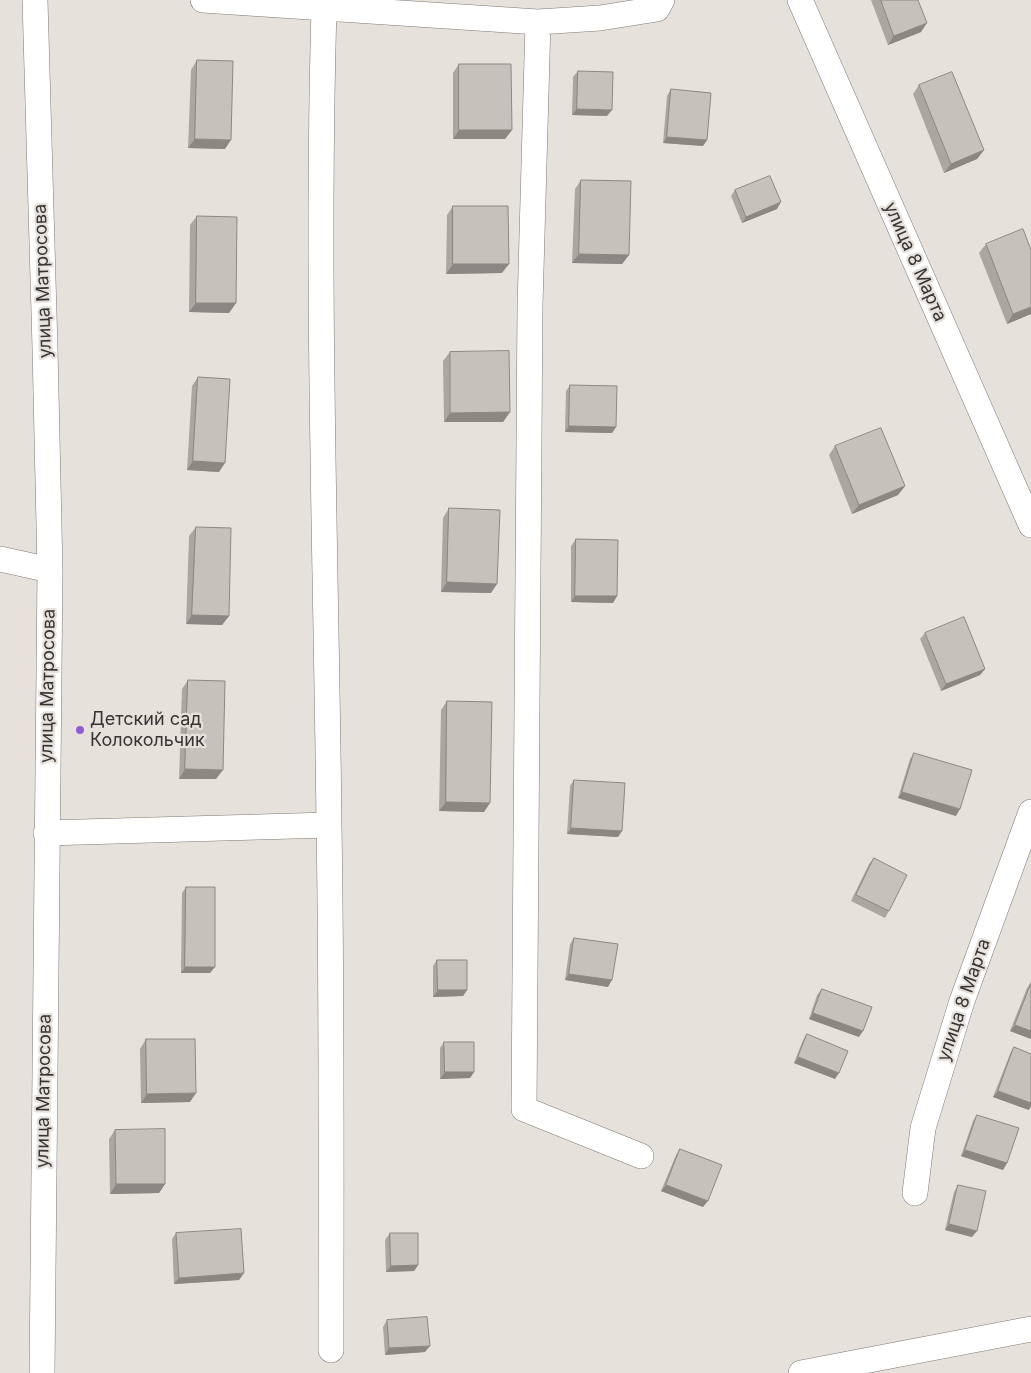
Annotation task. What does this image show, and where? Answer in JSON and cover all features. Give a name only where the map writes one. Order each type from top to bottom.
[{"type":"street","name":"улица Матросова","points":[[35,0],[46,358],[50,570],[42,1373]]},
{"type":"street","points":[[203,0],[538,22],[600,18],[657,9],[662,0]]},
{"type":"street","name":"улица 8 Марта","points":[[800,0],[1031,525]]},
{"type":"street","points":[[324,9],[321,129],[329,825],[331,1350]]},
{"type":"street","points":[[538,22],[530,306],[524,1109],[641,1156]]},
{"type":"street","points":[[0,559],[50,570]]},
{"type":"street","name":"улица 8 Марта","points":[[915,1193],[923,1128],[931,1100],[962,1001],[1031,812]]},
{"type":"street","points":[[46,833],[329,825]]},
{"type":"street","points":[[801,1373],[1031,1330]]},
{"type":"building","points":[[881,0],[918,0],[927,23],[894,36]]},
{"type":"building","points":[[197,60],[233,61],[231,140],[195,139]]},
{"type":"building","points":[[459,64],[511,64],[512,130],[459,130]]},
{"type":"building","points":[[578,71],[613,72],[612,110],[577,109]]},
{"type":"building","points":[[952,72],[984,150],[951,164],[919,85]]},
{"type":"building","points":[[671,89],[711,93],[707,140],[667,137]]},
{"type":"building","points":[[770,176],[781,202],[746,217],[735,190]]},
{"type":"building","points":[[581,180],[631,181],[629,255],[579,254]]},
{"type":"building","points":[[453,206],[508,206],[509,264],[453,264]]},
{"type":"building","points":[[197,216],[237,217],[236,303],[196,303]]},
{"type":"building","points":[[1023,229],[1031,250],[1031,307],[1013,314],[986,244]]},
{"type":"building","points":[[509,351],[510,412],[450,413],[450,352]]},
{"type":"building","points":[[198,377],[230,379],[225,463],[193,461]]},
{"type":"building","points":[[570,385],[617,386],[616,427],[569,426]]},
{"type":"building","points":[[881,428],[905,486],[859,505],[835,446]]},
{"type":"building","points":[[449,508],[500,510],[497,584],[447,582]]},
{"type":"building","points":[[196,527],[231,528],[229,616],[192,615]]},
{"type":"building","points":[[576,539],[618,540],[617,596],[575,596]]},
{"type":"building","points":[[964,617],[985,669],[946,684],[925,633]]},
{"type":"building","points":[[188,680],[225,681],[223,770],[185,769]]},
{"type":"building","points":[[447,701],[492,702],[490,803],[446,802]]},
{"type":"building","points":[[914,753],[972,770],[960,809],[902,792]]},
{"type":"building","points":[[574,780],[625,783],[622,831],[571,828]]},
{"type":"building","points":[[874,858],[907,875],[889,911],[856,895]]},
{"type":"building","points":[[186,887],[215,887],[215,967],[185,967]]},
{"type":"building","points":[[574,938],[618,944],[612,980],[569,974]]},
{"type":"building","points":[[437,960],[467,960],[467,990],[438,990]]},
{"type":"building","points":[[1031,983],[1031,1031],[1015,1025]]},
{"type":"building","points":[[822,989],[872,1007],[863,1031],[813,1013]]},
{"type":"building","points":[[807,1034],[848,1051],[839,1073],[798,1057]]},
{"type":"building","points":[[146,1039],[195,1039],[196,1093],[147,1094]]},
{"type":"building","points":[[444,1042],[474,1042],[474,1072],[445,1072]]},
{"type":"building","points":[[1014,1047],[1031,1054],[1031,1103],[998,1091]]},
{"type":"building","points":[[977,1115],[1019,1128],[1007,1163],[965,1150]]},
{"type":"building","points":[[165,1129],[165,1184],[116,1184],[115,1130]]},
{"type":"building","points":[[680,1149],[722,1165],[708,1201],[666,1185]]},
{"type":"building","points":[[958,1185],[986,1191],[977,1231],[949,1224]]},
{"type":"building","points":[[241,1229],[244,1273],[179,1278],[176,1233]]},
{"type":"building","points":[[390,1233],[418,1233],[418,1265],[391,1266]]},
{"type":"building","points":[[427,1317],[430,1346],[389,1348],[387,1320]]},
{"type":"place","name":"Детский сад Колокольчик","points":[[80,730]]}]
